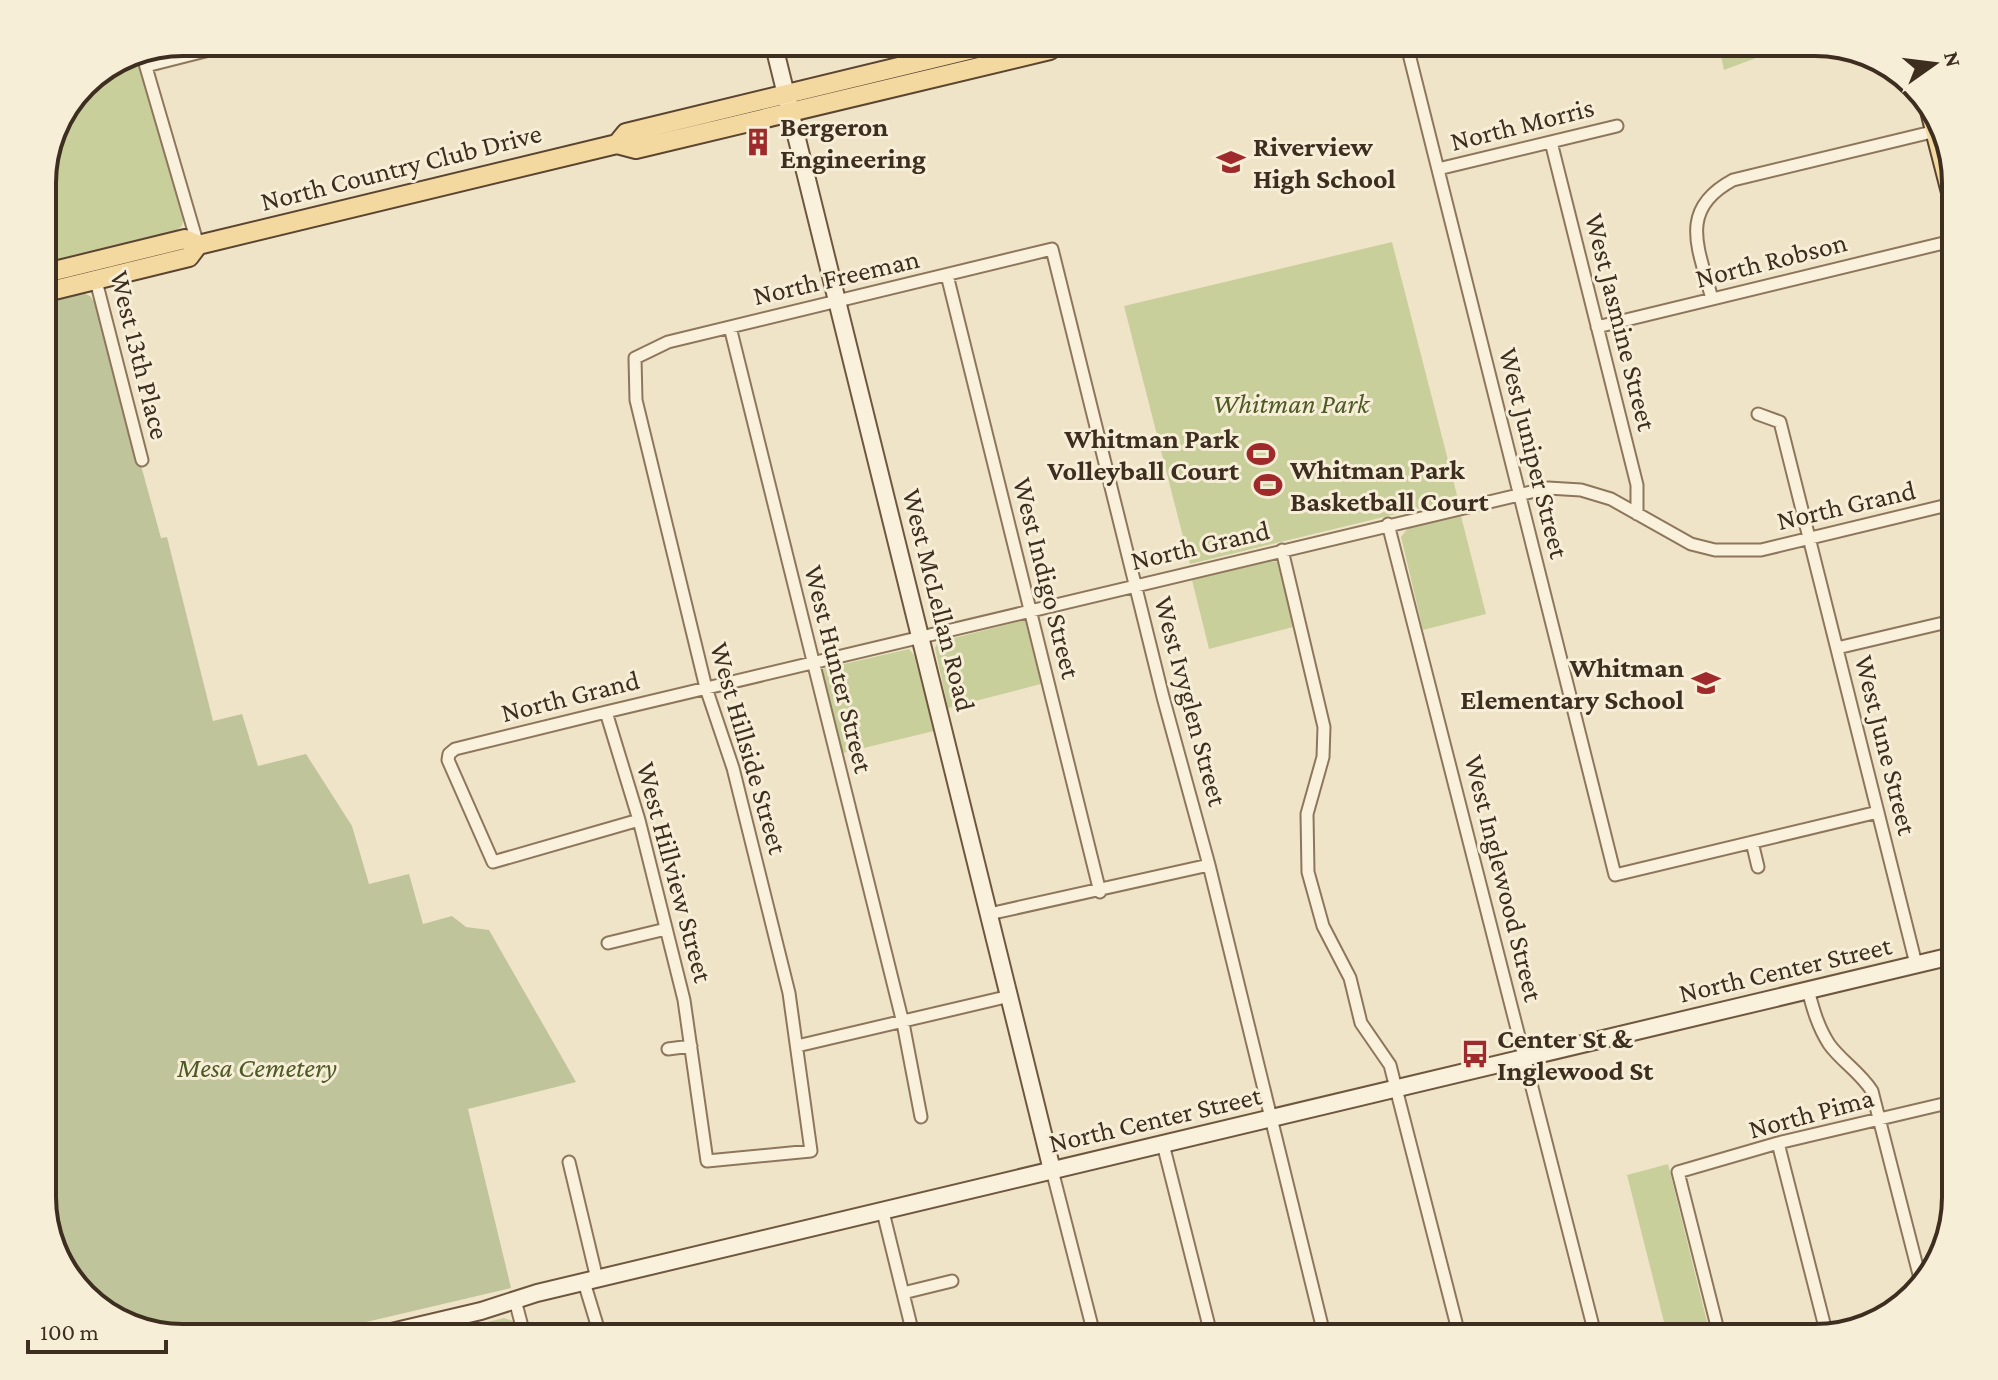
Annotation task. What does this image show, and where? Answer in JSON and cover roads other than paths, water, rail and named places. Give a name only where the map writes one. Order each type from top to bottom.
[{"type":"main road","name":"North Country Club Drive","points":[[617,144],[626,133],[943,56]]},
{"type":"main road","name":"North Country Club Drive","points":[[56,273],[94,271],[189,257],[198,245],[617,144],[636,149],[1025,56]]},
{"type":"main road","name":"North Country Club Drive","points":[[56,287],[94,271]]},
{"type":"street","points":[[146,66],[186,56]]},
{"type":"street","name":"West McLellan Road","points":[[777,56],[1052,1170]]},
{"type":"street","name":"West Juniper Street","points":[[1410,56],[1615,875],[1752,842]]},
{"type":"street","points":[[145,62],[198,245]]},
{"type":"street","name":"North Morris","points":[[1438,169],[1617,126]]},
{"type":"street","points":[[1712,299],[1695,226],[1701,206],[1714,190],[1733,180],[1931,132]]},
{"type":"street","name":"West Jasmine Street","points":[[1551,142],[1637,485],[1637,514]]},
{"type":"street","name":"North Robson","points":[[1597,327],[1942,243]]},
{"type":"street","name":"North Freeman","points":[[635,358],[668,342],[1052,249]]},
{"type":"street","name":"West Ivyglen Street","points":[[1052,249],[1135,585],[1209,865],[1322,1324]]},
{"type":"street","name":"West 13th Place","points":[[94,271],[142,460]]},
{"type":"street","name":"West Indigo Street","points":[[947,275],[1100,892]]},
{"type":"street","name":"West Hunter Street","points":[[730,327],[903,1023],[921,1117]]},
{"type":"street","name":"West Hillside Street","points":[[635,358],[636,400],[706,688],[733,768],[789,993],[811,1151]]},
{"type":"street","name":"West June Street","points":[[1758,414],[1780,422],[1916,964]]},
{"type":"street","name":"North Grand","points":[[639,820],[493,862],[448,760],[449,754],[455,749],[922,635],[1548,488],[1581,490],[1611,499],[1666,533],[1715,550],[1761,550],[1942,506]]},
{"type":"street","name":"West Inglewood Street","points":[[1388,524],[1592,1324]]},
{"type":"street","points":[[1282,550],[1324,715],[1323,757],[1307,814],[1308,872],[1323,926],[1347,969],[1361,1023],[1390,1065],[1456,1324]]},
{"type":"street","points":[[1837,648],[1942,623]]},
{"type":"street","name":"West Hillview Street","points":[[606,712],[639,820],[666,929],[691,1046],[707,1161],[811,1151]]},
{"type":"street","points":[[1758,867],[1752,842],[1878,812]]},
{"type":"street","points":[[989,914],[1100,892],[1209,865]]},
{"type":"street","points":[[608,943],[666,929]]},
{"type":"street","name":"North Center Street","points":[[421,1324],[590,1280],[1942,958]]},
{"type":"street","points":[[1808,990],[1818,1024],[1831,1047],[1860,1071],[1872,1091],[1918,1271]]},
{"type":"street","points":[[797,1046],[1010,996]]},
{"type":"street","points":[[668,1049],[691,1046]]},
{"type":"street","name":"North Pima","points":[[1716,1324],[1678,1172],[1778,1143],[1942,1104]]},
{"type":"street","points":[[1778,1143],[1824,1323]]},
{"type":"street","points":[[1163,1144],[1208,1324]]},
{"type":"street","points":[[569,1162],[598,1324]]},
{"type":"street","points":[[1052,1170],[1091,1324]]},
{"type":"street","points":[[883,1212],[911,1324]]},
{"type":"street","points":[[903,1293],[952,1281]]},
{"type":"street","points":[[515,1300],[521,1324]]},
{"type":"place","name":"Bergeron Engineering","points":[[758,142]]},
{"type":"place","name":"Riverview High School","points":[[1231,162]]},
{"type":"place","name":"Whitman Park Volleyball Court","points":[[1261,454]]},
{"type":"place","name":"Whitman Park Basketball Court","points":[[1268,485]]},
{"type":"place","name":"Whitman Elementary School","points":[[1706,683]]},
{"type":"place","name":"Center St & Inglewood St","points":[[1475,1054]]},
{"type":"park label","name":"Whitman Park","points":[[1291,403]]},
{"type":"park label","name":"Mesa Cemetery","points":[[257,1067]]}]
